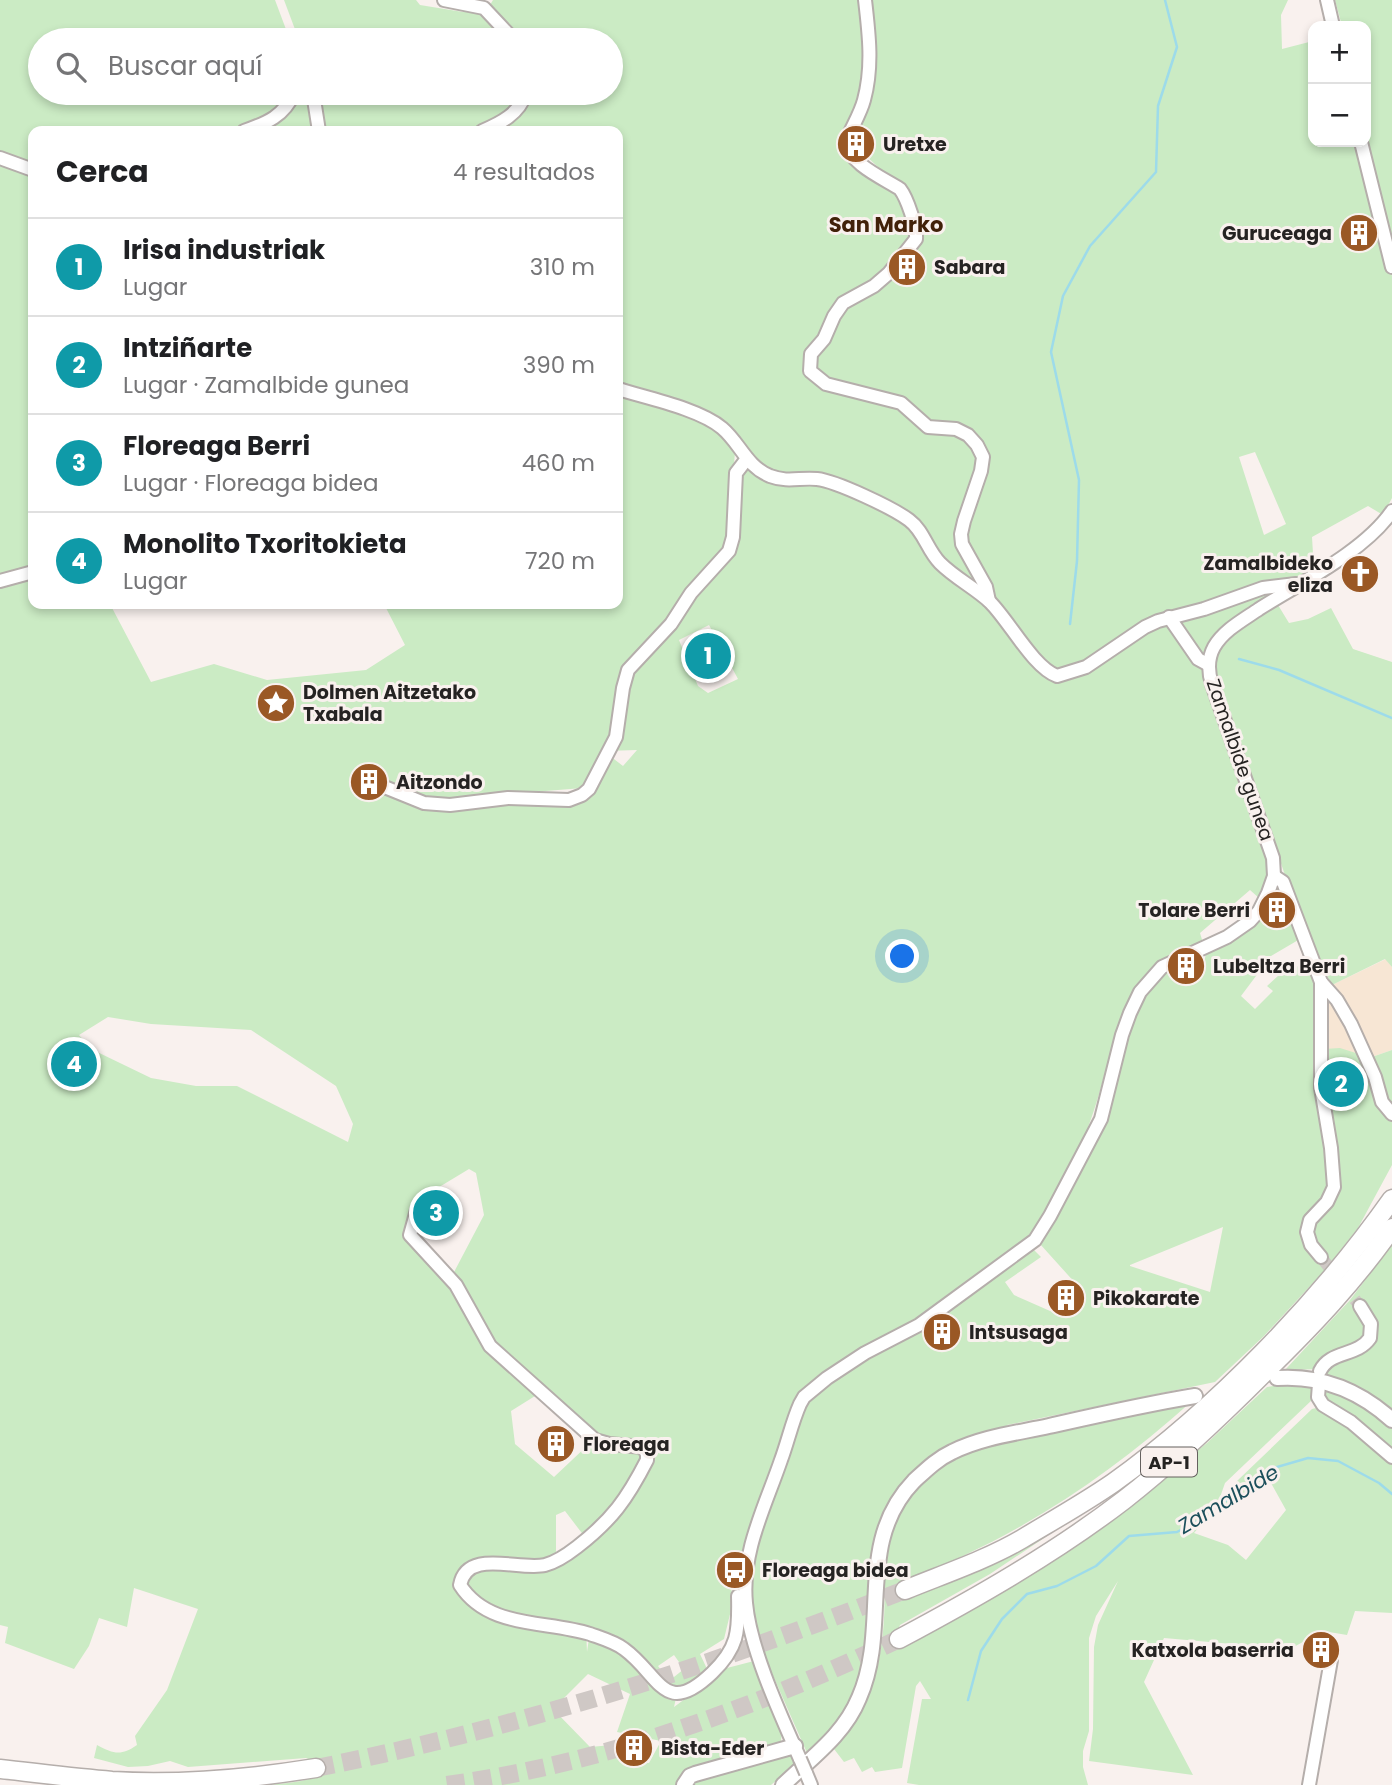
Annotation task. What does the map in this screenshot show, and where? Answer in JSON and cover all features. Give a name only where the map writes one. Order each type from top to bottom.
[{"type":"highway","name":"AP-1","points":[[905,1590],[1019,1541],[1112,1483],[1155,1449],[1241,1374],[1360,1244],[1392,1199]]},
{"type":"highway","name":"AP-1","points":[[898,1639],[1035,1560],[1124,1500],[1197,1437],[1309,1329],[1372,1257],[1392,1228]]},
{"type":"highway","points":[[0,1769],[113,1781],[164,1782],[252,1778],[316,1768]]},
{"type":"main road","points":[[1277,1378],[1298,1377],[1331,1383],[1369,1401],[1392,1420]]},
{"type":"main road","points":[[783,1785],[838,1733],[848,1721],[860,1697],[872,1656],[877,1563],[882,1535],[900,1499],[927,1469],[951,1452],[1000,1436],[1195,1396]]},
{"type":"main road","points":[[684,1785],[690,1776],[695,1774],[797,1753]]},
{"type":"street","points":[[444,0],[484,8],[503,28]]},
{"type":"street","points":[[865,0],[870,36],[870,73],[863,104],[846,142],[847,148],[864,166],[900,189],[917,231],[916,239],[889,273],[874,286],[843,303],[824,339],[811,354],[810,371],[826,384],[901,403],[928,428],[956,429],[968,435],[977,445],[983,457],[981,471],[961,534],[962,544],[986,587],[989,601]]},
{"type":"street","points":[[1327,0],[1332,21]]},
{"type":"street","points":[[257,126],[284,111],[287,105]]},
{"type":"street","points":[[315,105],[318,126]]},
{"type":"street","points":[[492,126],[505,120],[522,105]]},
{"type":"street","points":[[1362,147],[1392,267]]},
{"type":"street","points":[[0,158],[28,168]]},
{"type":"street","points":[[623,391],[699,415],[721,426],[738,444],[746,460],[768,475],[792,481],[816,478],[843,487],[908,519],[919,530],[940,563],[989,601],[1041,667],[1057,676],[1086,667],[1145,627],[1169,617],[1204,609],[1263,588],[1300,583]]},
{"type":"street","points":[[387,788],[424,803],[450,805],[508,799],[569,800],[589,789],[616,737],[622,688],[628,670],[671,625],[691,593],[729,551],[733,537],[736,473],[746,460]]},
{"type":"street","name":"Zamalbide gunea","points":[[1321,1256],[1311,1245],[1307,1232],[1310,1220],[1327,1202],[1334,1187],[1331,1148],[1321,1088],[1321,982],[1283,882],[1281,878],[1274,876],[1269,844],[1212,684],[1209,665],[1214,647],[1229,630],[1388,526],[1392,510]]},
{"type":"street","points":[[0,580],[28,573]]},
{"type":"street","points":[[1169,617],[1198,659],[1209,665]]},
{"type":"street","points":[[808,1779],[749,1627],[745,1602],[750,1546],[782,1459],[793,1418],[804,1397],[827,1378],[865,1353],[919,1325],[1035,1240],[1101,1119],[1122,1035],[1140,992],[1162,967],[1240,930],[1259,911],[1274,876]]},
{"type":"street","name":"Zamalbide gunea","points":[[1321,982],[1337,1000],[1351,1024],[1375,1077],[1382,1102],[1392,1114]]},
{"type":"street","points":[[417,1210],[410,1235],[456,1285],[490,1346],[595,1440],[643,1447],[647,1454],[647,1460],[627,1497],[607,1523],[588,1539],[566,1556],[544,1565],[489,1564],[466,1569],[460,1585],[468,1597],[490,1613],[589,1634],[608,1641],[624,1649],[663,1687],[680,1694],[686,1693],[708,1676],[732,1650],[738,1631],[737,1586],[739,1579],[746,1575]]},
{"type":"street","points":[[1360,1306],[1371,1324],[1370,1338],[1361,1348],[1333,1357],[1323,1365],[1318,1397],[1323,1405],[1351,1422],[1392,1457]]},
{"type":"street","points":[[1309,1785],[1331,1660]]},
{"type":"shaded area","points":[[1386,959],[1392,967],[1392,1050],[1372,1057],[1324,1049],[1324,992],[1332,985]]},
{"type":"green space","points":[[0,0],[275,0],[286,28],[28,28],[28,105],[623,105],[623,28],[294,28],[284,0],[416,0],[420,5],[463,12],[465,6],[483,11],[488,17],[497,12],[490,5],[493,0],[1288,0],[1281,15],[1282,49],[1308,42],[1308,147],[1358,147],[1374,218],[1392,276],[1392,498],[1383,515],[1368,506],[1312,537],[1314,570],[1230,623],[1209,644],[1218,652],[1237,632],[1278,605],[1289,623],[1308,619],[1331,608],[1353,649],[1392,662],[1392,967],[1385,959],[1332,985],[1317,958],[1286,878],[1232,720],[1221,727],[1269,861],[1259,898],[1250,890],[1200,933],[1203,943],[1172,956],[1142,979],[1124,1012],[1096,1104],[1074,1162],[1054,1200],[1016,1249],[1033,1249],[1041,1257],[1005,1282],[1014,1295],[1066,1318],[1086,1295],[1040,1244],[1080,1173],[1104,1122],[1139,1009],[1147,993],[1171,968],[1183,983],[1202,974],[1206,953],[1241,936],[1256,925],[1277,881],[1281,885],[1300,939],[1271,956],[1241,996],[1255,1009],[1273,991],[1267,986],[1279,975],[1307,962],[1316,992],[1319,1040],[1317,1070],[1330,1181],[1337,1161],[1323,1079],[1324,1049],[1340,1048],[1359,1054],[1387,1114],[1392,1119],[1392,1165],[1358,1228],[1325,1270],[1264,1336],[1215,1382],[1007,1425],[1001,1441],[1191,1402],[1126,1456],[1058,1504],[986,1545],[908,1579],[904,1583],[906,1593],[914,1597],[990,1564],[1071,1520],[990,1574],[900,1625],[898,1630],[901,1640],[906,1643],[1039,1568],[1107,1522],[1207,1443],[1267,1387],[1314,1384],[1313,1399],[1225,1483],[1217,1506],[1194,1533],[1228,1545],[1246,1560],[1286,1510],[1267,1476],[1224,1510],[1228,1493],[1237,1481],[1312,1409],[1320,1407],[1323,1369],[1285,1370],[1350,1300],[1392,1245],[1392,1613],[1355,1611],[1347,1635],[1323,1631],[1290,1649],[1164,1638],[1144,1682],[1193,1775],[1089,1761],[1093,1729],[1094,1647],[1098,1625],[1118,1581],[1096,1616],[1089,1638],[1089,1731],[1083,1751],[1083,1767],[1088,1785],[907,1783],[922,1699],[931,1699],[920,1681],[916,1686],[902,1768],[875,1772],[872,1767],[862,1772],[854,1758],[844,1762],[834,1749],[862,1709],[879,1658],[884,1620],[883,1566],[870,1569],[866,1646],[850,1701],[837,1722],[807,1753],[760,1646],[750,1593],[752,1558],[731,1568],[732,1606],[724,1639],[700,1654],[708,1671],[686,1688],[675,1690],[662,1683],[684,1669],[674,1655],[658,1666],[661,1670],[655,1677],[625,1647],[586,1629],[587,1652],[589,1638],[617,1650],[654,1685],[676,1698],[674,1707],[727,1668],[754,1661],[782,1729],[781,1741],[692,1766],[685,1770],[676,1785],[266,1785],[293,1782],[316,1775],[317,1767],[306,1758],[188,1767],[170,1761],[128,1767],[94,1758],[97,1745],[117,1752],[137,1745],[135,1736],[167,1690],[198,1609],[134,1588],[127,1627],[99,1618],[89,1646],[74,1669],[5,1643],[8,1627],[0,1625]],"holes":[[[843,131],[868,134],[864,154],[910,197],[920,236],[919,245],[886,282],[843,306],[845,298],[883,274],[913,241],[914,232],[902,194],[845,153]],[[706,413],[731,431],[750,455],[739,482],[735,528],[729,527],[735,452],[727,437],[705,421]],[[1255,452],[1286,524],[1264,535],[1239,457]],[[709,625],[738,679],[708,693],[698,686],[679,640]],[[637,750],[623,766],[610,756],[589,793],[577,801],[509,802],[447,807],[447,799],[583,788],[605,751]],[[108,1017],[151,1024],[251,1030],[336,1086],[353,1124],[348,1142],[237,1086],[196,1086],[151,1078],[91,1049],[79,1035]],[[469,1169],[476,1173],[484,1215],[453,1274],[413,1234],[426,1195]],[[1223,1227],[1210,1292],[1130,1265]],[[535,1396],[589,1444],[554,1477],[515,1444],[511,1411]],[[565,1511],[591,1545],[557,1567],[536,1570],[538,1561],[556,1555],[556,1515]],[[588,1674],[630,1694],[617,1732],[661,1741],[649,1763],[623,1757],[612,1745],[590,1747],[553,1709]]]},
{"type":"green space","points":[[1335,0],[1392,0],[1392,238],[1370,147],[1371,21],[1341,21]]},
{"type":"green space","points":[[1392,1050],[1392,1110],[1372,1057]]},
{"type":"green space","points":[[791,1754],[796,1764],[771,1785],[689,1785],[696,1779]]},
{"type":"waterway","points":[[1070,624],[1077,561],[1079,480],[1051,352],[1063,296],[1090,246],[1156,172],[1158,106],[1177,47],[1165,0]]},
{"type":"waterway","points":[[1239,659],[1279,670],[1392,718]]},
{"type":"waterway","name":"Zamalbide","points":[[968,1700],[981,1651],[1002,1619],[1027,1594],[1057,1586],[1096,1566],[1129,1536],[1177,1532],[1196,1522],[1270,1469],[1308,1458],[1338,1461],[1379,1483],[1392,1494]]},
{"type":"tunnel","points":[[1321,1257],[1360,1306]]},
{"type":"tunnel","points":[[316,1768],[467,1734],[615,1692],[761,1644],[905,1590]]},
{"type":"tunnel","points":[[447,1785],[564,1763],[678,1730],[790,1688],[899,1639]]},
{"type":"place","name":"Uretxe","points":[[856,144]]},
{"type":"place","name":"Guruceaga","points":[[1359,233]]},
{"type":"place","name":"Sabara","points":[[907,267]]},
{"type":"place","name":"Zamalbideko eliza","points":[[1360,574]]},
{"type":"place","name":"Irisa industriak","points":[[708,656]]},
{"type":"place","name":"Dolmen Aitzetako Txabala","points":[[276,703]]},
{"type":"place","name":"Aitzondo","points":[[369,782]]},
{"type":"place","name":"Tolare Berri","points":[[1277,910]]},
{"type":"place","name":"Lubeltza Berri","points":[[1186,966]]},
{"type":"place","name":"Monolito Txoritokieta","points":[[74,1064]]},
{"type":"place","name":"Intziñarte","points":[[1341,1084]]},
{"type":"place","name":"Floreaga Berri","points":[[436,1213]]},
{"type":"place","name":"Pikokarate","points":[[1066,1298]]},
{"type":"place","name":"Intsusaga","points":[[942,1332]]},
{"type":"place","name":"Floreaga","points":[[556,1444]]},
{"type":"place","name":"Floreaga bidea","points":[[735,1570]]},
{"type":"place","name":"Katxola baserria","points":[[1321,1650]]},
{"type":"place","name":"Bista-Eder","points":[[634,1748]]},
{"type":"district","name":"San Marko","points":[[886,224]]}]
